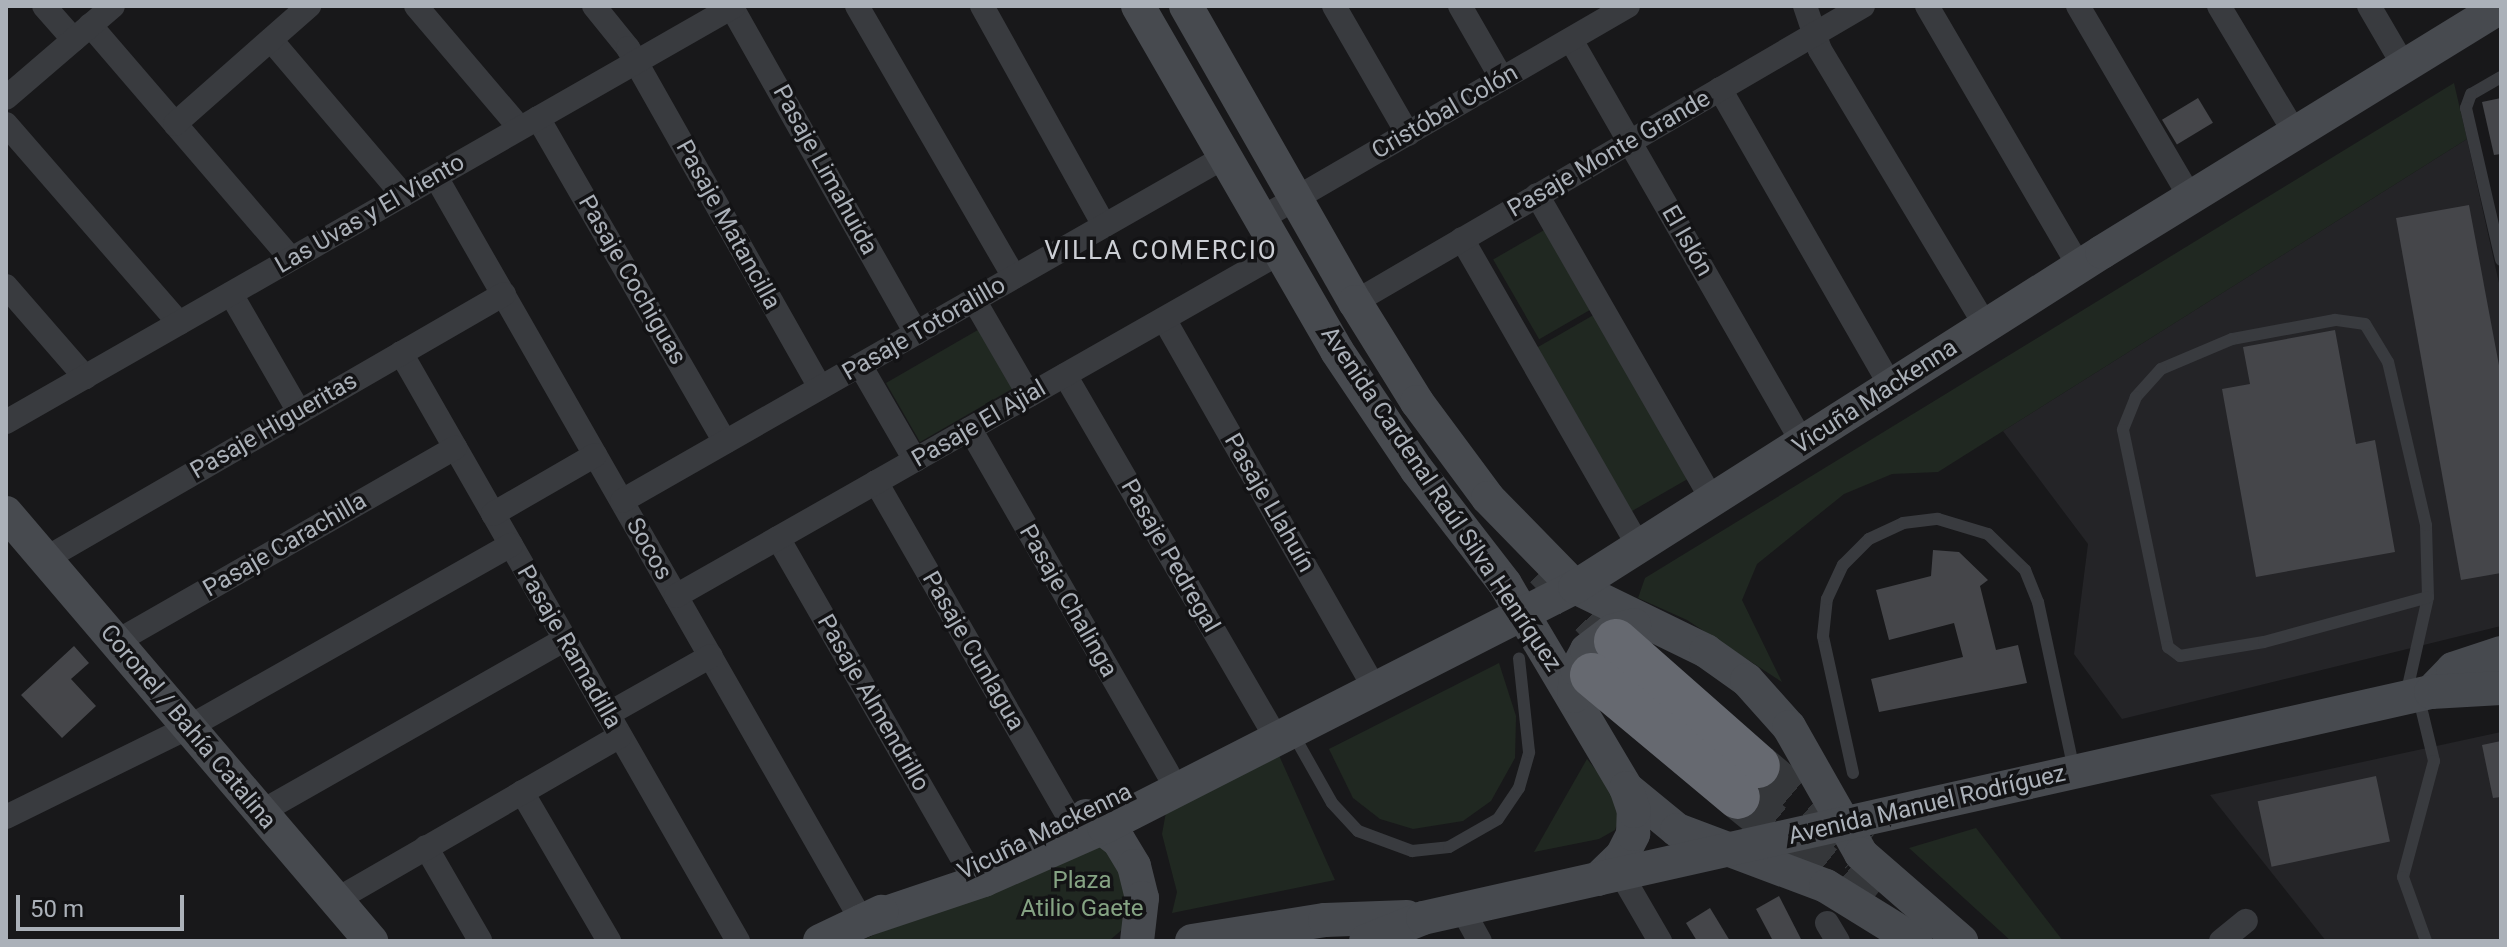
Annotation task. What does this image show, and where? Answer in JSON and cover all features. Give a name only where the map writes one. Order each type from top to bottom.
[{"type":"highway","points":[[1606,660],[1748,782]]},
{"type":"main road","name":"Avenida Cardenal Raúl Silva Henríquez","points":[[1138,6],[1376,411],[1523,612],[1606,660],[1706,651],[1765,698],[1795,736],[1842,825],[1867,861],[1961,941]]},
{"type":"main road","name":"Avenida Cardenal Raúl Silva Henríquez","points":[[1186,6],[1355,302],[1417,402],[1488,498],[1575,587],[1606,660],[1626,788],[1666,824],[1723,851],[1837,891],[1915,941]]},
{"type":"main road","name":"Vicuña Mackenna","points":[[820,941],[968,868],[1233,758],[1575,587],[2079,266],[2501,7]]},
{"type":"main road","name":"Coronel / Bahía Catalina","points":[[6,513],[371,941]]},
{"type":"main road","name":"Avenida Manuel Rodríguez","points":[[2418,695],[2453,669],[2501,653]]},
{"type":"main road","name":"Avenida Manuel Rodríguez","points":[[1366,941],[1423,918],[2418,695],[2501,688]]},
{"type":"main road","points":[[1137,941],[1142,898],[1131,858],[1138,830],[1163,787]]},
{"type":"main road","points":[[1610,876],[1633,834],[1634,811],[1626,788]]},
{"type":"main road","name":"Vicuña Mackenna","points":[[862,921],[984,880],[1085,820]]},
{"type":"main road","points":[[1085,820],[1131,858]]},
{"type":"main road","name":"Avenida Manuel Rodríguez","points":[[1192,941],[1325,920],[1423,918]]},
{"type":"street","points":[[44,6],[82,33],[175,124],[291,259]]},
{"type":"street","points":[[6,98],[113,6]]},
{"type":"street","points":[[175,124],[309,6]]},
{"type":"street","name":"Pasaje Cochiguas","points":[[416,6],[529,123],[725,442]]},
{"type":"street","name":"Pasaje Matancilla","points":[[594,6],[636,62],[820,388]]},
{"type":"street","name":"Las Uvas y El Viento","points":[[6,422],[732,6]]},
{"type":"street","name":"Pasaje Limahuida","points":[[732,6],[916,333]]},
{"type":"street","points":[[857,6],[1014,277]]},
{"type":"street","points":[[982,6],[1104,225]]},
{"type":"street","points":[[1334,6],[1408,134]]},
{"type":"street","points":[[1460,6],[1502,79]]},
{"type":"street","name":"Cristóbal Colón","points":[[1262,218],[1571,40],[1594,15],[1628,6]]},
{"type":"street","points":[[1805,6],[1820,50],[1986,326]]},
{"type":"street","name":"Pasaje Monte Grande","points":[[1355,302],[1863,6]]},
{"type":"street","points":[[1927,6],[2079,266]]},
{"type":"street","points":[[2078,6],[2190,197]]},
{"type":"street","points":[[2219,6],[2295,133]]},
{"type":"street","points":[[2369,6],[2404,66]]},
{"type":"street","points":[[271,40],[403,195]]},
{"type":"street","name":"El Islón","points":[[1571,40],[1803,443]]},
{"type":"street","points":[[1720,89],[1891,386]]},
{"type":"street","points":[[6,124],[179,323]]},
{"type":"street","name":"Pasaje Totoralillo","points":[[622,501],[1226,156]]},
{"type":"street","name":"Socos","points":[[436,177],[862,921]]},
{"type":"street","points":[[1537,195],[1713,501]]},
{"type":"street","points":[[1462,239],[1639,547]]},
{"type":"street","name":"Pasaje El Ajial","points":[[676,596],[1281,252]]},
{"type":"street","points":[[6,286],[85,377]]},
{"type":"street","points":[[231,294],[299,412]]},
{"type":"street","name":"Pasaje Higueritas","points":[[45,559],[504,294]]},
{"type":"street","points":[[974,300],[1029,395]]},
{"type":"street","name":"Pasaje Llahuín","points":[[1164,319],[1374,687]]},
{"type":"street","name":"Pasaje Ramadilla","points":[[401,353],[738,941]]},
{"type":"street","points":[[860,365],[915,460]]},
{"type":"street","name":"Pasaje Pedregal","points":[[1065,375],[1283,733]]},
{"type":"street","name":"Pasaje Chalinga","points":[[970,429],[1163,787]]},
{"type":"street","name":"Pasaje Carachilla","points":[[116,642],[455,448]]},
{"type":"street","points":[[493,514],[595,455]]},
{"type":"street","name":"Pasaje Cunlagua","points":[[876,482],[1085,820]]},
{"type":"street","name":"Pasaje Almendrillo","points":[[778,538],[968,868]]},
{"type":"street","points":[[6,817],[189,727],[511,545]]},
{"type":"street","points":[[261,812],[565,639]]},
{"type":"street","points":[[608,714],[711,656]]},
{"type":"street","points":[[336,900],[620,736]]},
{"type":"street","points":[[522,792],[609,941]]},
{"type":"street","points":[[426,847],[480,940]]},
{"type":"street","points":[[1610,876],[1660,941]]},
{"type":"street","points":[[1462,909],[1480,941]]},
{"type":"street","points":[[2221,941],[2246,921]]},
{"type":"lane","points":[[2501,77],[2471,94],[2466,108],[2501,260]]},
{"type":"lane","points":[[2426,941],[2403,877],[2434,761],[2418,695],[2428,597],[2426,525],[2388,362],[2365,324],[2335,320],[2232,339],[2161,369],[2136,397],[2123,430],[2168,647],[2180,656],[2264,642],[2428,597]]},
{"type":"lane","points":[[1853,773],[1823,636],[1827,599],[1843,565],[1869,539],[1903,523],[1938,519],[1988,534],[2025,570],[2038,602],[2075,772]]},
{"type":"lane","points":[[1283,733],[1332,803],[1358,831],[1412,851],[1449,847],[1498,819],[1519,788],[1529,752],[1519,659]]},
{"type":"shaded area","points":[[2467,139],[2501,292],[2501,626],[2122,719],[2074,654],[2088,544],[2003,431]]},
{"type":"shaded area","points":[[2501,732],[2501,941],[2326,941],[2210,795]]},
{"type":"green space","points":[[2454,83],[2467,139],[1938,472],[1892,474],[1844,494],[1757,564],[1742,600],[1782,682],[1687,620],[1638,598],[1645,578]]},
{"type":"green space","points":[[1546,229],[1592,309],[1539,339],[1493,260]]},
{"type":"green space","points":[[1597,313],[1692,477],[1632,511],[1537,348]]},
{"type":"green space","points":[[983,327],[1017,386],[920,442],[886,383]]},
{"type":"green space","points":[[1499,663],[1516,716],[1515,758],[1491,801],[1463,821],[1413,829],[1380,819],[1353,798],[1329,749]]},
{"type":"green space","points":[[1277,751],[1335,880],[1172,913],[1177,892],[1162,834],[1166,812]]},
{"type":"green space","points":[[1587,759],[1615,793],[1622,812],[1615,830],[1599,839],[1534,852]]},
{"type":"green space","points":[[1976,828],[2063,941],[2011,941],[1909,848]]},
{"type":"green space","name":"Plaza Atilio Gaete","points":[[1095,838],[1122,867],[1130,923],[1110,940],[860,941]]},
{"type":"building","points":[[2198,98],[2213,123],[2177,144],[2162,120]]},
{"type":"building","points":[[2501,98],[2501,154],[2494,155],[2482,102]]},
{"type":"building","points":[[2469,205],[2501,376],[2501,573],[2461,580],[2396,218]]},
{"type":"building","points":[[2335,330],[2356,444],[2375,440],[2395,552],[2256,577],[2222,389],[2250,384],[2243,347]]},
{"type":"building","points":[[1933,550],[1959,552],[1988,580],[1980,586],[1996,650],[2018,645],[2027,683],[1879,712],[1871,679],[1963,657],[1954,623],[1889,640],[1876,590],[1931,576]]},
{"type":"building","points":[[74,646],[89,663],[71,679],[96,706],[62,738],[21,695]]},
{"type":"building","points":[[2501,741],[2501,797],[2493,798],[2482,745]]},
{"type":"building","points":[[2376,776],[2390,842],[2272,867],[2258,801]]},
{"type":"building","points":[[1779,896],[1802,941],[1773,941],[1756,909]]},
{"type":"building","points":[[1710,908],[1730,941],[1697,941],[1686,923]]},
{"type":"tunnel","points":[[1546,567],[1616,641]]},
{"type":"tunnel","points":[[1758,766],[1860,852]]},
{"type":"tunnel","points":[[1738,797],[1869,904]]},
{"type":"district","name":"VILLA COMERCIO","points":[[1161,251]]}]
